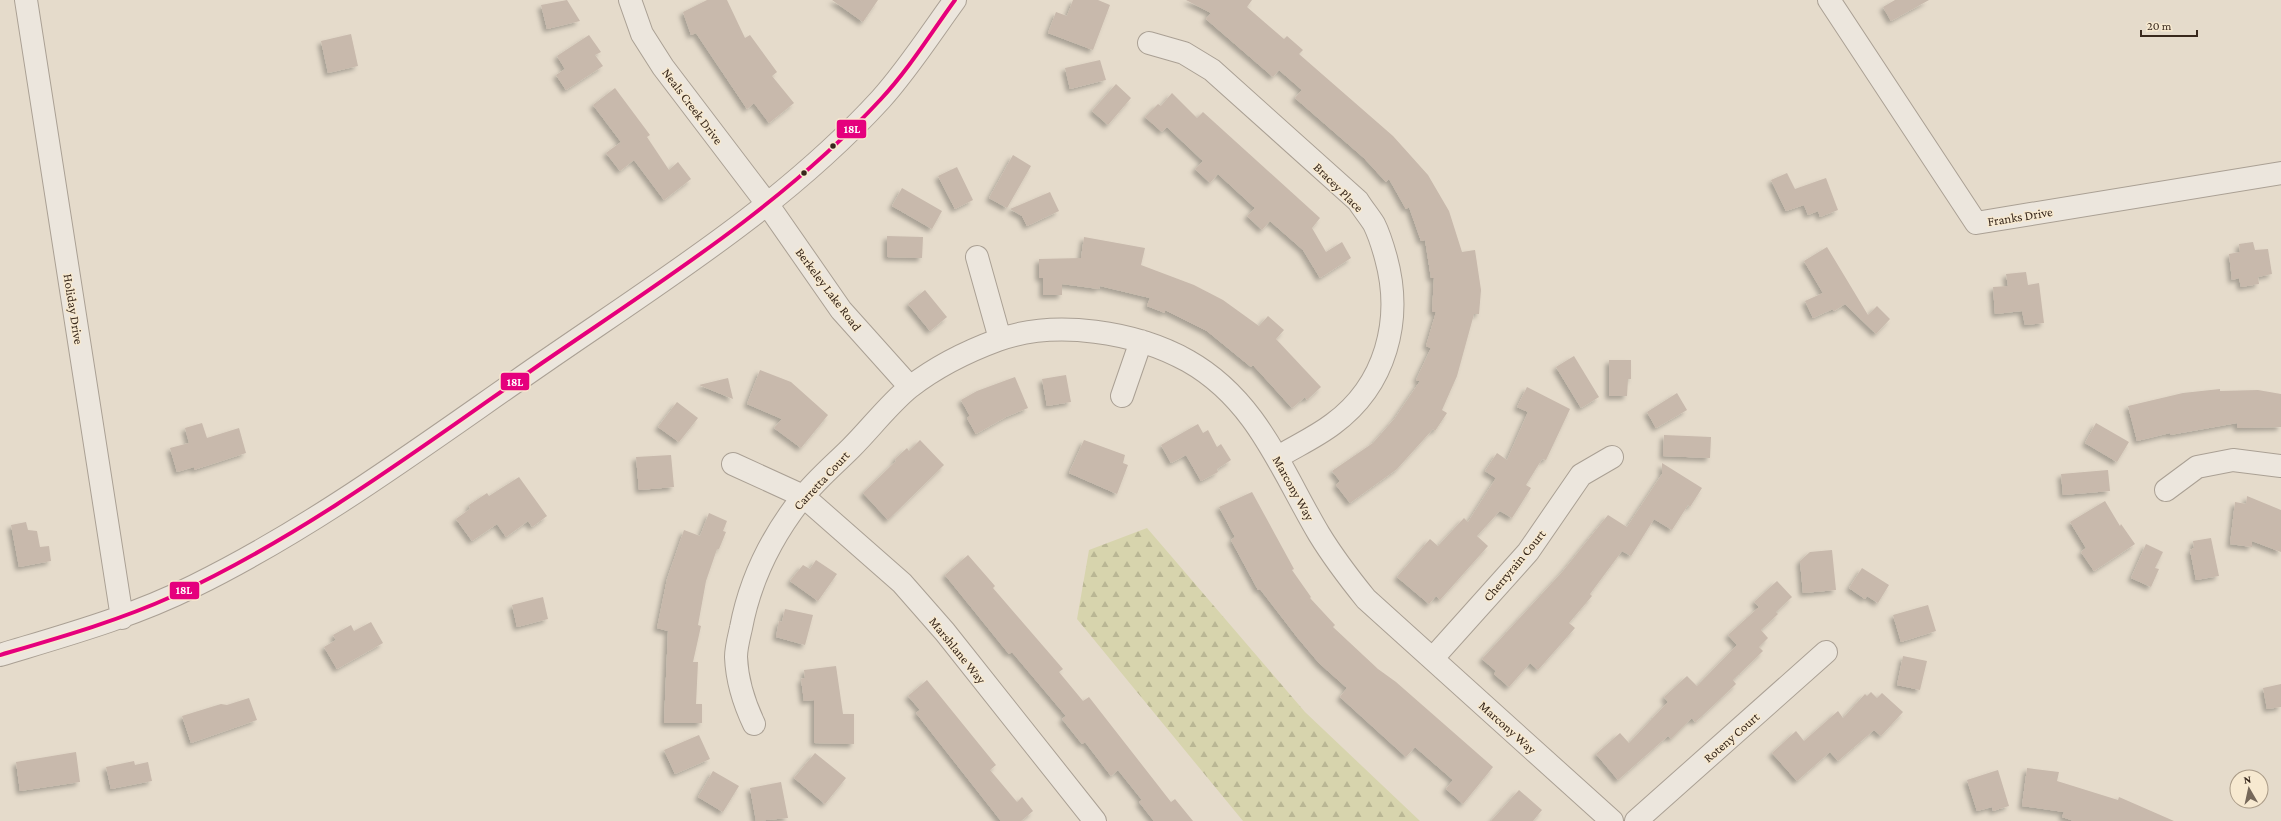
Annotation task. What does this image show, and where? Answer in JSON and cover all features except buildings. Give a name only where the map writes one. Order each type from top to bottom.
[{"type":"street","name":"Holiday Drive","points":[[26,0],[122,618]]},
{"type":"street","name":"Neals Creek Drive","points":[[630,0],[642,34],[663,67],[768,205]]},
{"type":"street","points":[[0,655],[122,618],[194,586],[306,525],[768,205],[834,146],[882,98],[955,0]]},
{"type":"street","name":"Franks Drive","points":[[1829,0],[1976,223],[2281,173]]},
{"type":"street","name":"Bracey Place","points":[[1149,43],[1184,53],[1212,70],[1358,201],[1374,224],[1383,246],[1394,294],[1393,323],[1389,346],[1379,370],[1367,390],[1333,424],[1278,457]]},
{"type":"street","name":"Berkeley Lake Road","points":[[768,205],[841,310],[910,387]]},
{"type":"street","points":[[977,257],[1000,339]]},
{"type":"street","name":"Marcony Way","points":[[910,387],[951,361],[1000,339],[1032,332],[1066,330],[1109,334],[1141,341],[1188,362],[1219,384],[1248,413],[1278,457],[1319,533],[1343,570],[1366,599],[1612,821]]},
{"type":"street","points":[[1122,396],[1141,341]]},
{"type":"street","name":"Carretta Court","points":[[754,724],[739,684],[736,654],[744,609],[759,569],[777,532],[803,496],[910,387]]},
{"type":"street","name":"Cherryrain Court","points":[[1433,658],[1528,552],[1581,475],[1612,457]]},
{"type":"street","points":[[2166,490],[2197,467],[2233,460],[2281,466]]},
{"type":"street","name":"Marshlane Way","points":[[733,464],[803,496],[902,583],[945,632],[1095,821]]},
{"type":"street","name":"Roteny Court","points":[[1636,821],[1826,652]]},
{"type":"green space","points":[[1147,528],[1305,712],[1420,821],[1243,821],[1077,619],[1089,550]]},
{"type":"transit line","name":"18L","points":[[0,655],[109,621],[173,596],[270,546],[408,457],[675,272],[762,208],[803,174],[881,99],[910,63],[955,0]]}]
